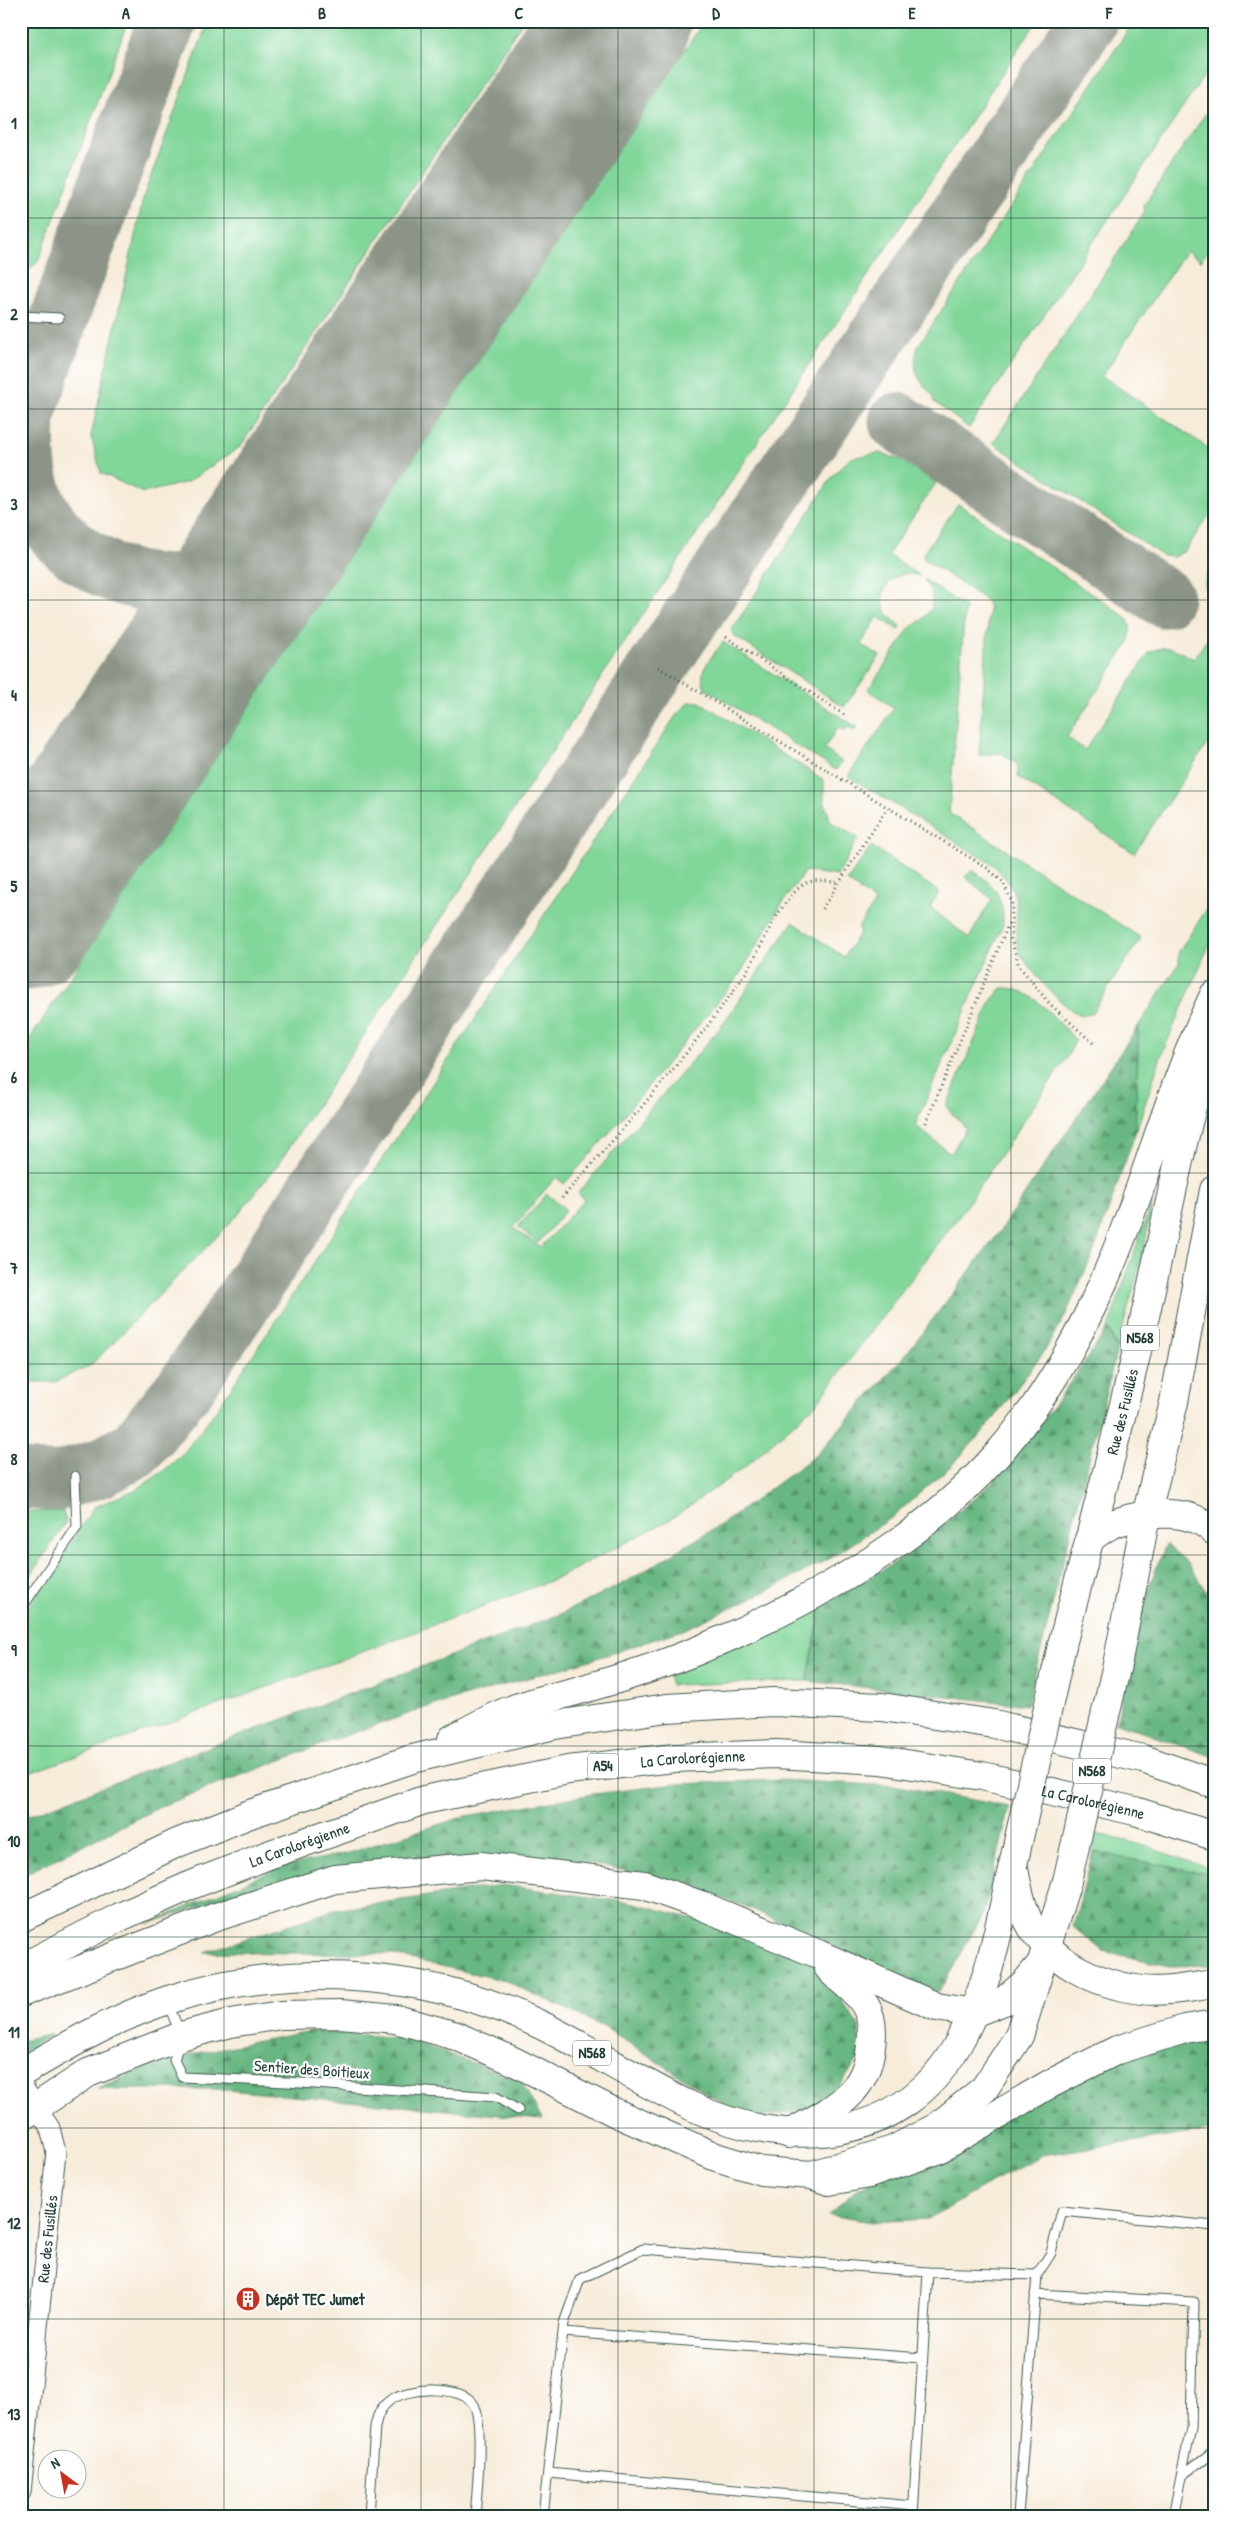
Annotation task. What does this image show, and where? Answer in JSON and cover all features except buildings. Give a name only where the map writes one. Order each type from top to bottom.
[{"type":"highway","points":[[412,1759],[504,1712],[629,1676],[727,1638],[815,1595],[874,1560],[946,1505],[997,1456],[1040,1398],[1078,1335],[1120,1241],[1190,1046],[1214,995]]},
{"type":"highway","name":"Rue des Fusillés","points":[[1013,1865],[1062,1645],[1136,1354],[1201,1070],[1214,1030]]},
{"type":"highway","name":"N568","points":[[26,2102],[88,2073],[181,2036],[231,2023],[281,2015],[340,2014],[396,2019],[456,2036],[511,2060],[616,2113],[716,2157],[761,2171],[812,2175],[893,2150],[937,2127],[984,2089],[1018,2036],[1067,1881],[1118,1660],[1146,1516],[1174,1402],[1214,1190]]},
{"type":"highway","points":[[1089,1539],[1114,1524],[1146,1516],[1176,1514],[1193,1517],[1207,1524],[1214,1531]]},
{"type":"highway","points":[[21,1918],[175,1844],[250,1814],[412,1759],[555,1725],[667,1708],[774,1702],[882,1708],[994,1724],[1143,1759],[1214,1784]]},
{"type":"highway","name":"La Carolorégienne","points":[[21,1968],[120,1917],[189,1886],[271,1854],[424,1800],[568,1770],[655,1760],[776,1754],[881,1760],[982,1776],[1135,1811],[1214,1836]]},
{"type":"highway","points":[[1013,1865],[1023,1908],[1044,1955],[1104,1982],[1142,1990],[1214,1984]]},
{"type":"highway","name":"N568","points":[[21,2073],[73,2042],[167,2000],[248,1981],[313,1976],[369,1979],[421,1986],[484,2003],[539,2024],[693,2106],[745,2126],[789,2134],[828,2132],[871,2122],[907,2102],[934,2078],[957,2046],[973,2013],[987,1976],[1013,1865]]},
{"type":"highway","points":[[21,1993],[213,1918],[335,1879],[481,1866],[644,1886],[700,1905],[818,1954],[937,2007],[973,2013],[1004,2001],[1026,1983],[1044,1955]]},
{"type":"highway","points":[[789,2134],[841,2104],[858,2087],[870,2064],[873,2029],[866,2006],[854,1990],[832,1972],[818,1954]]},
{"type":"highway","points":[[812,2175],[829,2181],[869,2174],[937,2150],[1048,2085],[1117,2050],[1185,2029],[1214,2024]]},
{"type":"street","name":"Rue des Fusillés","points":[[21,2492],[56,2152],[50,2128],[26,2102]]},
{"type":"lane","points":[[21,316],[58,318]]},
{"type":"lane","points":[[21,1609],[77,1527],[75,1476]]},
{"type":"lane","points":[[167,2000],[181,2036]]},
{"type":"lane","name":"Sentier des Boitieux","points":[[181,2036],[174,2060],[182,2077],[287,2082],[496,2097],[518,2110]]},
{"type":"lane","points":[[1018,2516],[1037,2275],[1051,2253],[1062,2211],[1214,2226]]},
{"type":"lane","points":[[543,2516],[564,2323],[580,2278],[643,2249],[928,2272],[1037,2275]]},
{"type":"lane","points":[[912,2516],[928,2272]]},
{"type":"lane","points":[[1035,2294],[1194,2302],[1191,2428],[1173,2516]]},
{"type":"lane","points":[[563,2332],[922,2358]]},
{"type":"lane","points":[[369,2516],[375,2427],[378,2413],[389,2400],[415,2391],[446,2390],[465,2396],[474,2406],[478,2432],[479,2474],[475,2516]]},
{"type":"lane","points":[[1181,2476],[1214,2451]]},
{"type":"lane","points":[[548,2473],[913,2506]]},
{"type":"path","points":[[726,637],[846,716]]},
{"type":"path","points":[[658,667],[987,868],[1003,882],[1012,902],[1010,938],[1019,966],[1050,1004],[1094,1044]]},
{"type":"path","points":[[822,910],[887,808]]},
{"type":"path","points":[[562,1198],[671,1075],[742,978],[780,913],[800,887],[813,880],[840,883]]},
{"type":"path","points":[[926,1123],[1010,920]]},
{"type":"green space","points":[[25,21],[128,21],[38,262],[21,275],[21,30]]},
{"type":"green space","points":[[208,21],[523,21],[240,447],[188,482],[143,493],[101,473],[91,436],[144,195]]},
{"type":"green space","points":[[704,21],[1037,21],[279,1163],[237,1216],[91,1365],[55,1382],[21,1382],[21,1052]]},
{"type":"green space","points":[[1134,21],[1214,21],[1214,61],[969,428],[933,401],[934,397],[919,379],[915,363],[918,346]]},
{"type":"green space","points":[[1214,101],[1214,241],[1201,261],[1186,251],[1102,376],[1214,452],[1214,508],[1185,551],[1174,557],[1163,556],[993,443],[1145,212],[1144,205]]},
{"type":"green space","points":[[879,453],[899,459],[936,483],[888,555],[920,576],[900,575],[890,582],[884,590],[884,608],[891,618],[901,626],[899,630],[878,617],[861,644],[880,656],[844,707],[734,636],[731,631],[834,474],[851,458]]},
{"type":"green space","points":[[958,504],[1123,615],[1130,625],[1131,631],[1128,644],[1067,737],[1085,750],[1149,653],[1167,648],[1177,650],[1194,659],[1214,628],[1214,734],[1134,853],[1018,777],[1018,765],[1001,753],[979,755],[989,608],[986,600],[924,559],[923,554]]},
{"type":"green space","points":[[1214,562],[1214,598],[1209,594],[1205,581]]},
{"type":"green space","points":[[924,579],[965,607],[949,813],[1141,938],[1091,1014],[1080,1015],[1070,1009],[1043,984],[1021,955],[1017,946],[1017,908],[1014,893],[1011,886],[992,864],[848,776],[894,708],[868,690],[910,628],[923,619],[932,608],[932,593]]},
{"type":"green space","points":[[723,642],[857,727],[854,731],[848,727],[845,731],[838,727],[824,749],[842,762],[836,770],[706,689],[703,683],[704,670]]},
{"type":"green space","points":[[689,702],[700,702],[824,780],[824,801],[831,822],[858,838],[837,876],[805,871],[781,905],[738,977],[612,1130],[564,1184],[556,1177],[513,1228],[541,1247],[584,1200],[578,1193],[720,1028],[793,922],[844,957],[860,932],[858,928],[875,902],[847,881],[871,846],[939,892],[930,907],[969,938],[992,899],[965,877],[972,870],[992,887],[1000,899],[1002,907],[1003,925],[915,1125],[951,1154],[966,1128],[946,1107],[991,1001],[1002,988],[1024,992],[1052,1014],[1076,1040],[1067,1057],[960,1215],[816,1404],[745,1467],[671,1519],[558,1578],[304,1674],[21,1776],[21,1618],[94,1507],[137,1489],[162,1472],[182,1455],[217,1409],[677,714]]},
{"type":"green space","points":[[1214,898],[1214,934],[1161,1056],[1135,1134],[1139,1025],[1179,964],[1179,951]]},
{"type":"green space","points":[[1139,1025],[1135,1134],[1094,1251],[1065,1316],[1044,1352],[989,1425],[954,1463],[894,1516],[831,1558],[767,1591],[683,1630],[594,1659],[425,1708],[323,1744],[164,1805],[21,1876],[21,1818],[558,1615],[626,1582],[725,1522],[816,1455],[906,1354],[995,1238]]},
{"type":"green space","points":[[547,1194],[566,1210],[538,1243],[518,1227]]},
{"type":"green space","points":[[1153,1198],[1143,1253],[1117,1349],[1108,1328]]},
{"type":"green space","points":[[1108,1328],[1117,1349],[1027,1705],[807,1681],[821,1606],[907,1555],[992,1483],[1058,1400]]},
{"type":"green space","points":[[63,1511],[66,1522],[21,1590],[21,1512]]},
{"type":"green space","points":[[1166,1544],[1188,1563],[1214,1604],[1214,1757],[1116,1723],[1146,1594]]},
{"type":"green space","points":[[821,1606],[807,1681],[671,1685],[668,1676]]},
{"type":"green space","points":[[778,1780],[898,1786],[1010,1807],[983,1915],[939,1992],[913,1985],[830,1944],[747,1907],[671,1881],[589,1863],[514,1858],[359,1866],[265,1885],[147,1924],[280,1867],[348,1853],[466,1816],[593,1794],[677,1784]]},
{"type":"green space","points":[[1093,1833],[1142,1845],[1214,1870],[1214,1875],[1093,1852]]},
{"type":"green space","points":[[1093,1852],[1214,1875],[1214,1965],[1169,1966],[1103,1951],[1073,1927]]},
{"type":"green space","points":[[502,1885],[635,1903],[811,1951],[859,2027],[859,2058],[842,2083],[814,2108],[748,2120],[606,2028],[506,1981],[389,1954],[205,1952],[334,1910]]},
{"type":"green space","points":[[1214,2021],[1214,2130],[1041,2155],[928,2219],[872,2222],[828,2215],[857,2189],[1106,2056]]},
{"type":"green space","points":[[311,2031],[404,2038],[520,2080],[542,2119],[216,2089],[98,2089],[166,2059]]},
{"type":"green space","points":[[52,2034],[21,2054],[21,2041]]},
{"type":"taxiway","points":[[21,428],[167,21]]},
{"type":"taxiway","points":[[21,1479],[56,1482],[101,1468],[135,1449],[187,1385],[658,667],[1088,21]]},
{"type":"taxiway","points":[[26,412],[27,469],[29,480],[36,502],[46,520],[60,537],[77,552],[96,564],[138,580],[159,583],[188,582],[219,572],[233,564],[251,553],[270,535],[310,481]]},
{"type":"taxiway","points":[[898,422],[1164,598]]},
{"type":"runway","points":[[21,917],[616,21]]},
{"type":"place","name":"Dépôt TEC Jumet","points":[[248,2299]]}]
